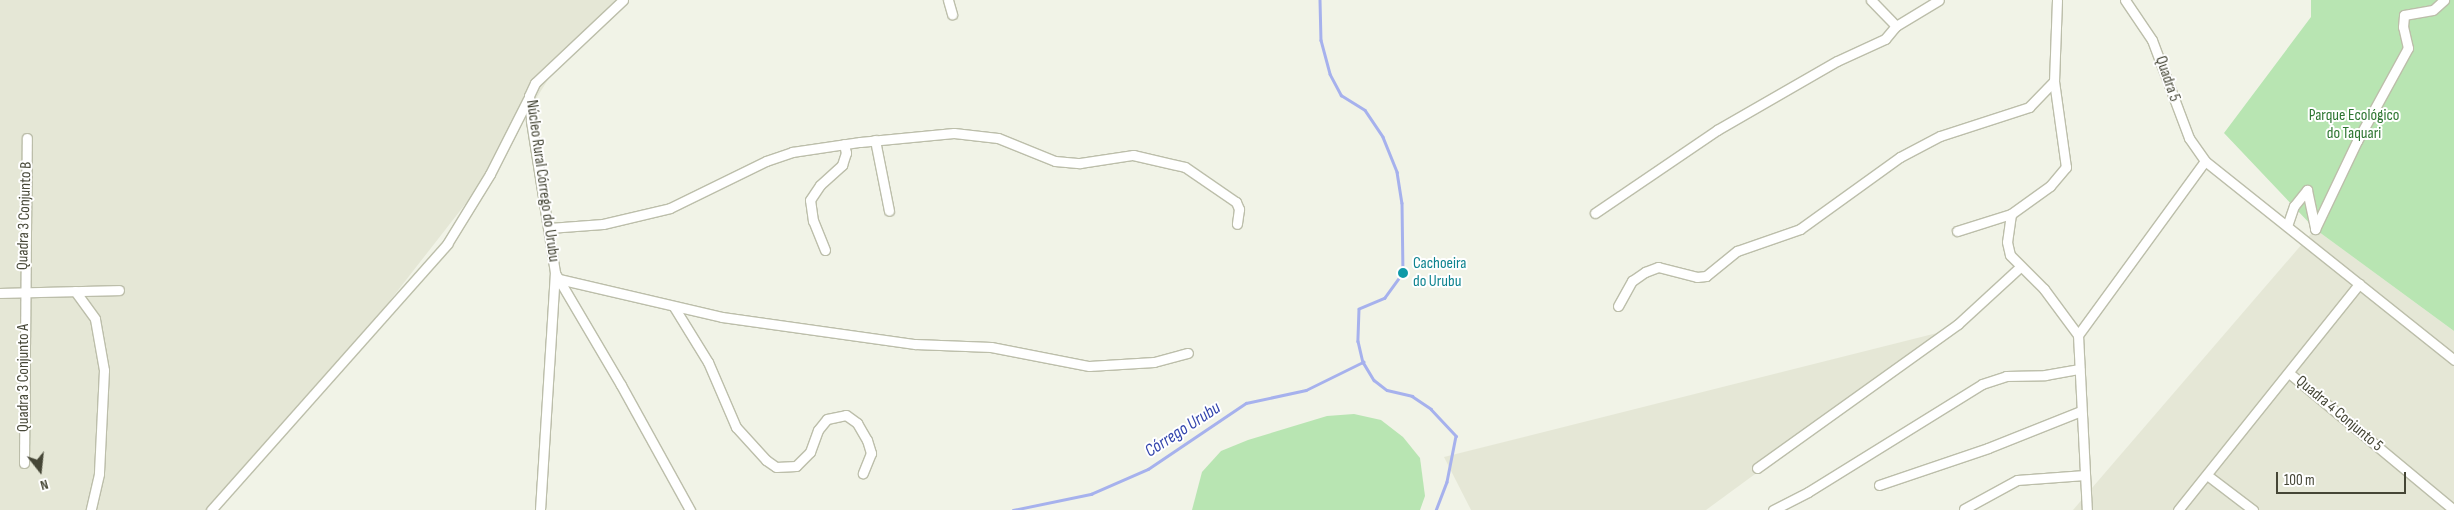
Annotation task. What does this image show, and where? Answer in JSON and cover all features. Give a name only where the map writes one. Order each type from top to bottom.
[{"type":"street","name":"Núcleo Rural Córrego do Urubu","points":[[557,276],[529,96],[535,83],[548,69],[622,0]]},
{"type":"street","points":[[948,0],[952,14]]},
{"type":"street","points":[[1871,0],[1896,26]]},
{"type":"street","points":[[1595,213],[1717,130],[1836,61],[1886,38],[1896,26],[1939,0]]},
{"type":"street","points":[[1957,231],[2011,214],[2050,186],[2066,167],[2054,81],[2057,0]]},
{"type":"street","name":"Quadra 5","points":[[2125,0],[2152,40],[2189,138],[2205,161],[2358,284]]},
{"type":"street","points":[[2287,226],[2294,206],[2307,190],[2315,230],[2357,141],[2406,52],[2404,16],[2433,10],[2444,0]]},
{"type":"street","points":[[1618,306],[1632,281],[1645,272],[1658,267],[1697,277],[1706,276],[1737,251],[1805,226],[1900,157],[1940,136],[2029,107],[2054,81]]},
{"type":"street","points":[[211,510],[447,244],[490,174],[529,96]]},
{"type":"street","points":[[549,228],[603,224],[670,208],[766,161],[792,152],[875,140],[972,133],[998,138],[1055,161],[1070,163],[1116,155],[1154,158],[1185,167],[1236,202],[1239,209],[1237,224]]},
{"type":"street","name":"Quadra 3 Conjunto B","points":[[24,293],[28,138]]},
{"type":"street","points":[[875,140],[889,211]]},
{"type":"street","points":[[825,250],[813,221],[810,200],[820,185],[842,165],[846,153],[844,144]]},
{"type":"street","points":[[2078,335],[2205,161]]},
{"type":"street","points":[[2011,214],[2008,249],[2020,267],[2044,289],[2078,335],[2087,510]]},
{"type":"street","points":[[1757,468],[1964,320],[2020,267]]},
{"type":"street","points":[[557,276],[674,307],[722,317],[915,344],[991,347],[1089,366],[1154,362],[1188,353]]},
{"type":"street","points":[[540,510],[557,276]]},
{"type":"street","points":[[557,276],[690,510]]},
{"type":"street","points":[[2358,284],[2454,360]]},
{"type":"street","name":"Quadra 4 Conjunto 5","points":[[2358,284],[2289,373],[2454,510]]},
{"type":"street","points":[[0,293],[119,290]]},
{"type":"street","points":[[75,291],[95,319],[104,370],[99,474],[91,510]]},
{"type":"street","name":"Quadra 3 Conjunto A","points":[[24,293],[24,463]]},
{"type":"street","points":[[674,307],[708,362],[736,426],[766,460],[776,468],[796,466],[810,452],[818,430],[827,419],[846,416],[857,423],[867,440],[871,453],[863,473]]},
{"type":"street","points":[[1773,510],[1808,492],[1982,384],[2006,376],[2045,375],[2079,369]]},
{"type":"street","points":[[2178,510],[2289,373]]},
{"type":"street","points":[[1879,485],[1988,448],[2081,411]]},
{"type":"street","points":[[1964,509],[2017,480],[2084,475]]},
{"type":"street","points":[[2206,475],[2253,510]]},
{"type":"shaded area","points":[[0,0],[627,0],[566,51],[488,175],[335,371],[207,510],[0,510]]},
{"type":"shaded area","points":[[2315,229],[2454,331],[2454,510],[2073,510]]},
{"type":"shaded area","points":[[1953,329],[1706,510],[1471,510],[1444,457]]},
{"type":"green space","name":"Parque Ecológico do Taquari","points":[[2311,0],[2454,0],[2454,331],[2315,229],[2224,133],[2311,17]]},
{"type":"green space","points":[[1354,414],[1381,420],[1403,437],[1420,458],[1425,496],[1420,510],[1192,510],[1202,472],[1221,451],[1248,440],[1327,416]]},
{"type":"waterway","name":"Córrego Urubu","points":[[1320,0],[1321,40],[1330,74],[1341,95],[1365,110],[1383,137],[1397,172],[1402,203],[1403,273],[1385,298],[1359,309],[1358,341],[1363,362],[1374,380],[1387,390],[1412,396],[1431,409],[1456,436],[1447,482],[1436,510]]},
{"type":"waterway","name":"Córrego Urubu","points":[[1013,510],[1091,494],[1148,469],[1246,403],[1306,390],[1363,362]]},
{"type":"place","name":"Cachoeira do Urubu","points":[[1403,273]]}]
